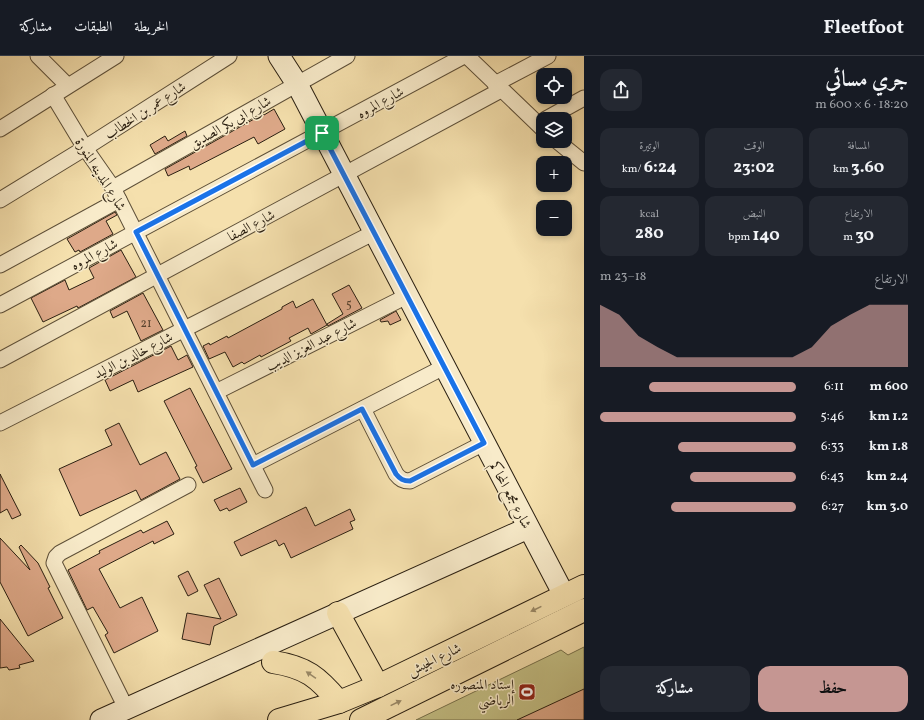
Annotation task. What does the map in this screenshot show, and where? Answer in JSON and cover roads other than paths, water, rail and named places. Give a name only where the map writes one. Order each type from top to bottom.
[{"type":"main road","name":"شارع الجيش","points":[[279,720],[339,702],[378,686],[584,586]]},
{"type":"main road","name":"شارع الجيش","points":[[361,720],[584,610]]},
{"type":"main road","points":[[338,613],[378,686]]},
{"type":"main road","points":[[273,662],[292,665],[310,674],[326,686],[339,702]]},
{"type":"street","points":[[38,56],[67,85]]},
{"type":"street","points":[[0,129],[67,85],[116,56]]},
{"type":"street","name":"شارع عمر بن الخطاب","points":[[0,200],[85,148],[229,56]]},
{"type":"street","name":"شارع مجمع المحاكم","points":[[279,56],[297,84],[406,296],[564,596]]},
{"type":"street","name":"شارع ابى بكر الصديق","points":[[0,265],[297,84],[347,56]]},
{"type":"street","points":[[465,56],[498,87],[536,118]]},
{"type":"street","name":"شارع المروه","points":[[0,305],[465,56]]},
{"type":"street","name":"شارع الصفا","points":[[0,360],[343,175],[498,87],[548,56]]},
{"type":"street","name":"شارع المدينه المنورة","points":[[53,95],[85,148],[116,194],[265,490]]},
{"type":"street","points":[[560,112],[584,98]]},
{"type":"street","points":[[567,148],[583,160]]},
{"type":"street","name":"شارع خالد بن الوليد","points":[[0,423],[373,232]]},
{"type":"street","name":"شارع عبد العزيز الديب","points":[[216,392],[406,296]]},
{"type":"street","points":[[253,465],[444,368]]},
{"type":"street","points":[[362,409],[396,474],[404,481],[410,481],[484,443]]},
{"type":"street","points":[[126,708],[54,563],[56,557],[60,553],[188,485]]},
{"type":"street","points":[[101,720],[528,528]]},
{"type":"place","name":"إستاد المنصوره الرياضي","points":[[527,692]]}]
